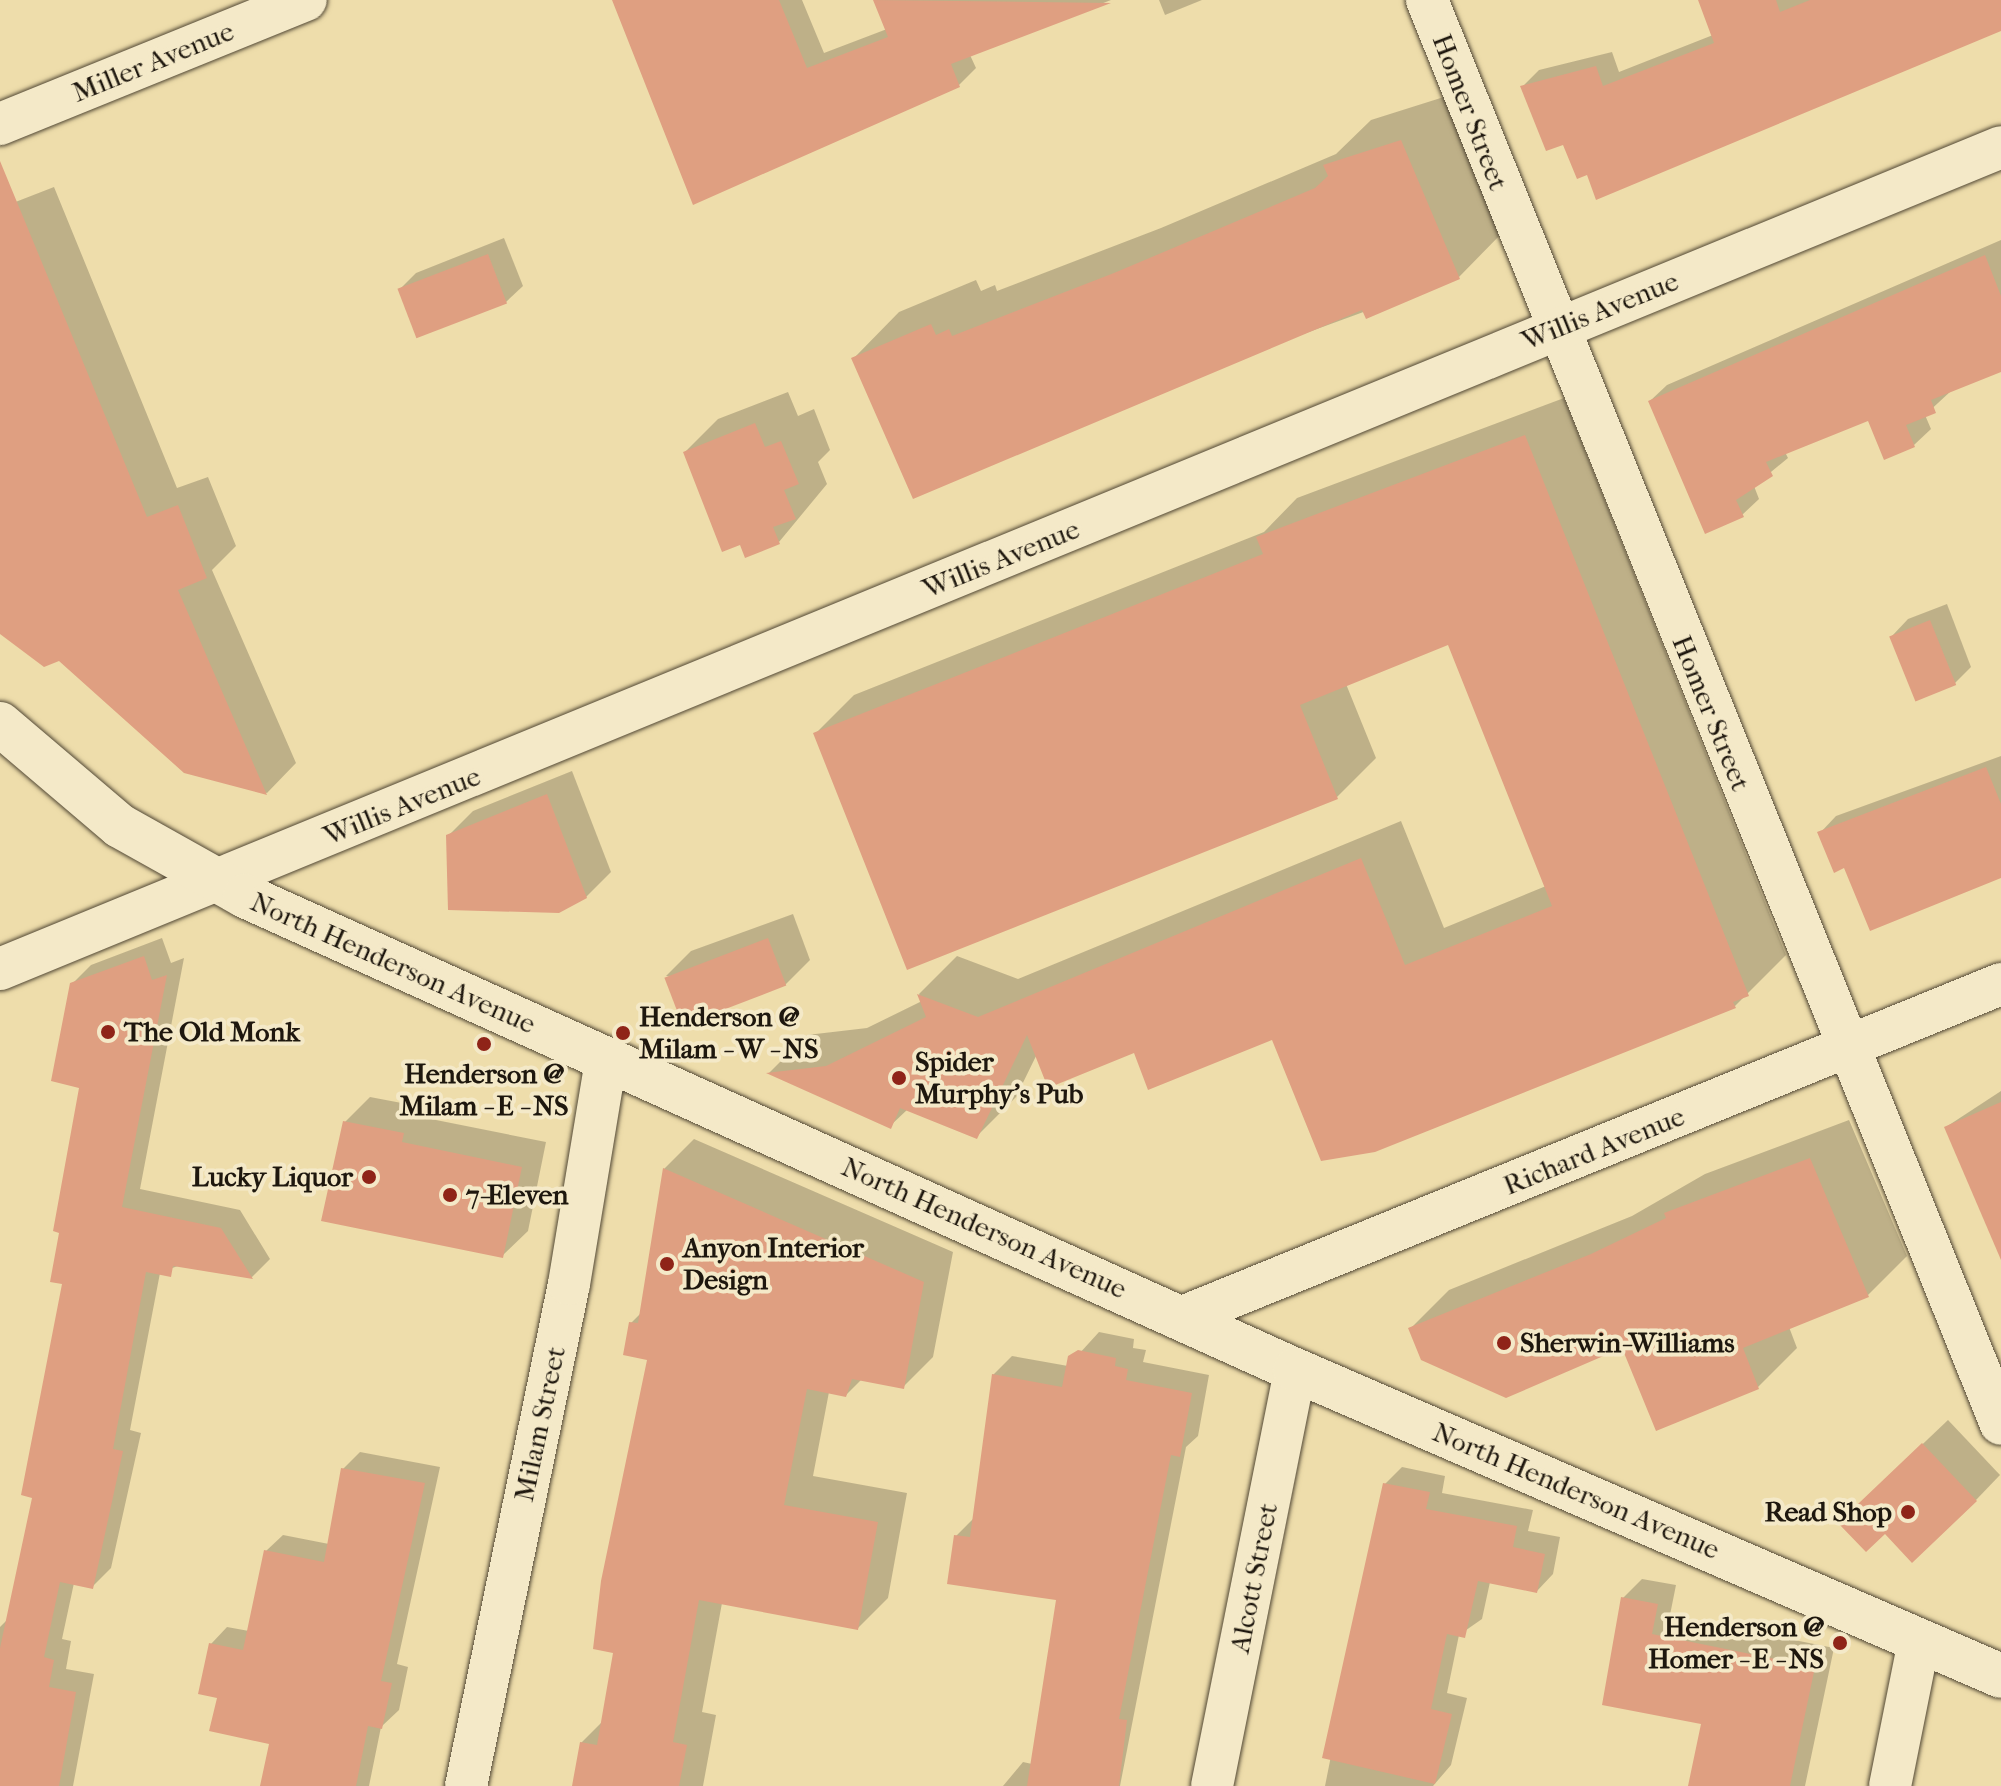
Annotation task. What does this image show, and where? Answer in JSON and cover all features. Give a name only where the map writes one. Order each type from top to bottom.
[{"type":"street","name":"Miller Avenue","points":[[0,124],[306,0]]},
{"type":"street","name":"Homer Street","points":[[1427,0],[1554,330],[2001,1424]]},
{"type":"street","name":"Willis Avenue","points":[[0,969],[2001,147]]},
{"type":"street","name":"North Henderson Avenue","points":[[0,724],[120,826],[215,881],[606,1060],[1185,1316],[1295,1370],[2001,1676]]},
{"type":"street","name":"Richard Avenue","points":[[1185,1316],[2001,984]]},
{"type":"street","name":"Milam Street","points":[[466,1786],[569,1284],[606,1060]]},
{"type":"street","name":"Alcott Street","points":[[1212,1786],[1295,1370]]},
{"type":"street","points":[[1890,1786],[1919,1641]]},
{"type":"building","points":[[612,0],[779,0],[807,68],[888,37],[873,0],[1111,3],[951,64],[960,87],[693,205]]},
{"type":"building","points":[[1698,0],[1776,0],[1780,12],[1810,0],[2001,0],[2001,31],[1596,200],[1587,175],[1577,179],[1563,145],[1546,151],[1520,86],[1596,66],[1603,86],[1714,43]]},
{"type":"building","points":[[1401,140],[1460,279],[1366,319],[1362,310],[913,499],[851,358],[931,324],[936,335],[949,329],[952,336],[1114,273],[1315,188],[1328,176],[1323,165]]},
{"type":"building","points":[[0,161],[147,517],[178,505],[207,578],[178,590],[267,795],[184,773],[59,661],[44,667],[0,634]]},
{"type":"building","points":[[488,254],[507,303],[416,338],[397,289]]},
{"type":"building","points":[[1985,255],[2001,296],[2001,372],[1931,400],[1936,413],[1906,425],[1915,447],[1884,460],[1868,421],[1766,462],[1773,476],[1736,500],[1744,517],[1705,534],[1648,401]]},
{"type":"building","points":[[755,423],[765,447],[781,441],[799,484],[784,490],[796,519],[773,527],[780,544],[745,558],[740,545],[722,552],[683,452]]},
{"type":"building","points":[[1525,435],[1749,996],[1733,1002],[1736,1008],[1375,1152],[1321,1161],[1272,1040],[1148,1090],[1134,1053],[1048,1088],[1027,1035],[977,1139],[900,1108],[891,1129],[766,1073],[826,1066],[926,1017],[917,994],[978,1017],[1361,858],[1405,965],[1552,906],[1448,645],[1300,705],[1338,799],[907,970],[813,733],[1263,554],[1256,537]]},
{"type":"building","points":[[1930,620],[1956,685],[1915,701],[1889,636]]},
{"type":"building","points":[[1986,767],[2001,804],[2001,878],[1870,931],[1844,868],[1834,873],[1817,832]]},
{"type":"building","points":[[547,794],[587,898],[559,913],[448,910],[446,835]]},
{"type":"building","points":[[768,938],[786,986],[683,1025],[664,978]]},
{"type":"building","points":[[144,956],[152,980],[167,975],[122,1207],[221,1228],[253,1279],[173,1266],[171,1277],[146,1272],[113,1449],[123,1451],[93,1589],[60,1582],[44,1657],[54,1660],[49,1687],[76,1692],[59,1786],[0,1786],[0,1648],[32,1498],[21,1495],[62,1284],[50,1282],[59,1233],[53,1231],[79,1088],[51,1081],[70,983]]},
{"type":"building","points":[[2001,1102],[2001,1260],[1944,1127]]},
{"type":"building","points":[[343,1121],[404,1133],[402,1142],[522,1167],[503,1258],[321,1221]]},
{"type":"building","points":[[1810,1158],[1869,1297],[1743,1348],[1759,1389],[1656,1431],[1622,1348],[1506,1398],[1421,1360],[1408,1328],[1591,1254],[1666,1218],[1664,1213]]},
{"type":"building","points":[[663,1168],[924,1282],[904,1389],[852,1379],[846,1397],[807,1389],[784,1505],[878,1522],[858,1630],[699,1600],[673,1742],[687,1745],[679,1786],[572,1786],[580,1742],[597,1745],[613,1653],[593,1649],[601,1581],[647,1360],[623,1355],[629,1322],[638,1323]]},
{"type":"building","points":[[1078,1350],[1116,1358],[1115,1366],[1128,1369],[1126,1380],[1192,1393],[1180,1457],[1171,1455],[1119,1719],[1127,1720],[1119,1786],[1027,1786],[1056,1600],[947,1584],[954,1535],[970,1537],[992,1374],[1062,1387],[1068,1356]]},
{"type":"building","name":"Read Shop","points":[[1922,1443],[1977,1501],[1912,1563],[1885,1534],[1866,1552],[1838,1523]]},
{"type":"building","points":[[341,1468],[425,1483],[381,1681],[392,1683],[382,1729],[368,1726],[356,1786],[260,1786],[269,1744],[209,1731],[217,1698],[198,1694],[209,1643],[243,1650],[264,1550],[324,1562]]},
{"type":"building","points":[[1383,1483],[1430,1492],[1426,1509],[1517,1526],[1513,1547],[1545,1554],[1537,1593],[1478,1581],[1465,1638],[1447,1634],[1431,1709],[1452,1714],[1435,1784],[1322,1758]]},
{"type":"building","points":[[1621,1597],[1658,1604],[1652,1634],[1815,1667],[1790,1786],[1688,1786],[1701,1724],[1602,1705]]},
{"type":"place","name":"The Old Monk","points":[[108,1032]]},
{"type":"place","name":"Henderson @ Milam - W - NS","points":[[623,1033]]},
{"type":"place","name":"Henderson @ Milam - E - NS","points":[[484,1044]]},
{"type":"place","name":"Spider Murphy's Pub","points":[[899,1078]]},
{"type":"place","name":"Lucky Liquor","points":[[369,1177]]},
{"type":"place","name":"7-Eleven","points":[[450,1195]]},
{"type":"place","name":"Anyon Interior Design","points":[[667,1264]]},
{"type":"place","name":"Sherwin-Williams","points":[[1504,1343]]},
{"type":"place","name":"Read Shop","points":[[1908,1512]]},
{"type":"place","name":"Henderson @ Homer - E - NS","points":[[1840,1643]]}]
